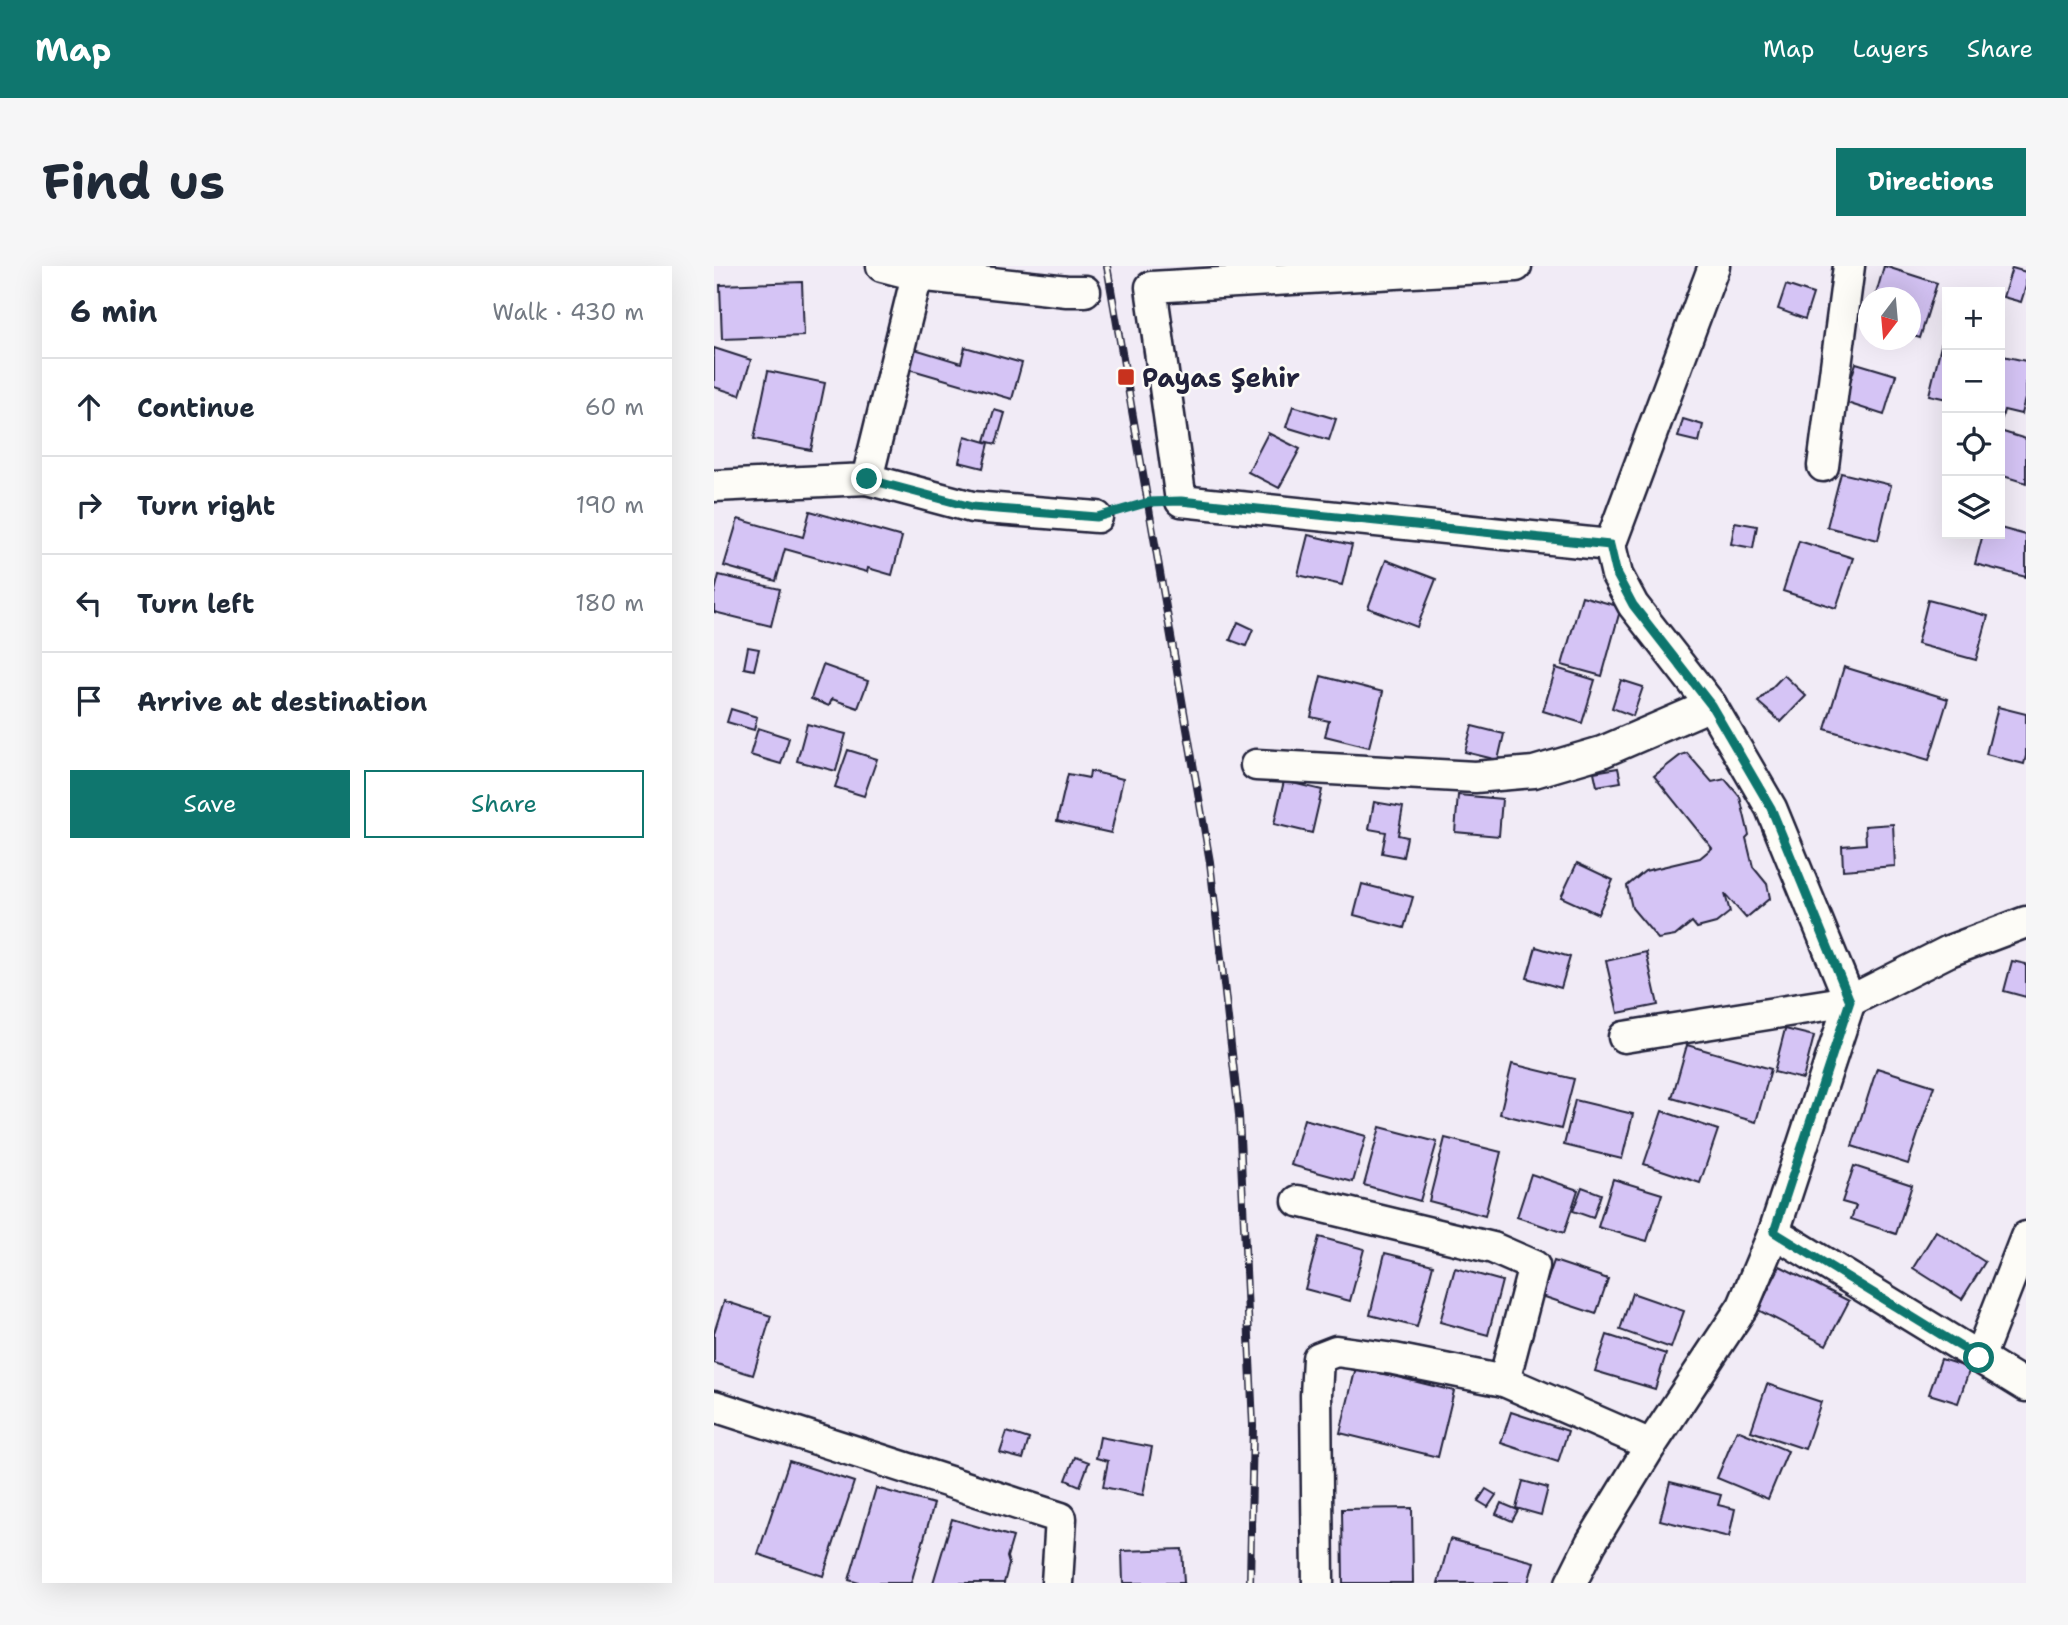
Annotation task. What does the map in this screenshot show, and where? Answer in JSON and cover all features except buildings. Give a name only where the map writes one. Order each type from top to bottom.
[{"type":"street","points":[[882,266],[917,275],[1072,283]]},
{"type":"street","points":[[1516,266],[1149,276],[1181,501],[1610,545]]},
{"type":"street","points":[[1572,1583],[1591,1542],[1742,1306],[1774,1232],[1850,1001],[1771,808],[1711,705],[1633,605],[1617,575],[1610,545],[1714,266]]},
{"type":"street","points":[[1823,466],[1849,266]]},
{"type":"street","points":[[867,479],[917,275]]},
{"type":"street","points":[[714,486],[867,479],[972,507],[1097,517]]},
{"type":"street","points":[[1256,765],[1475,777],[1534,772],[1602,752],[1711,705]]},
{"type":"street","points":[[1624,1037],[1850,1001],[1950,951],[2026,922]]},
{"type":"street","points":[[1298,1201],[1493,1248],[1534,1266],[1504,1381]]},
{"type":"street","points":[[1774,1232],[2026,1386]]},
{"type":"street","points":[[1979,1358],[2026,1237]]},
{"type":"street","points":[[1318,1583],[1318,1358],[1336,1351],[1394,1359],[1504,1381],[1651,1445]]},
{"type":"street","points":[[714,1406],[1061,1518],[1057,1583]]},
{"type":"path","points":[[1097,517],[1149,502],[1181,501]]},
{"type":"railway","points":[[1107,266],[1210,862],[1239,1115],[1253,1425],[1250,1583]]},
{"type":"place","name":"Payas Şehi̇r","points":[[1126,377]]},
{"type":"route","points":[[867,479],[972,507],[1097,517],[1149,502],[1181,501],[1610,545],[1617,575],[1633,605],[1711,705],[1771,808],[1850,1001],[1774,1232],[1979,1358]]}]
